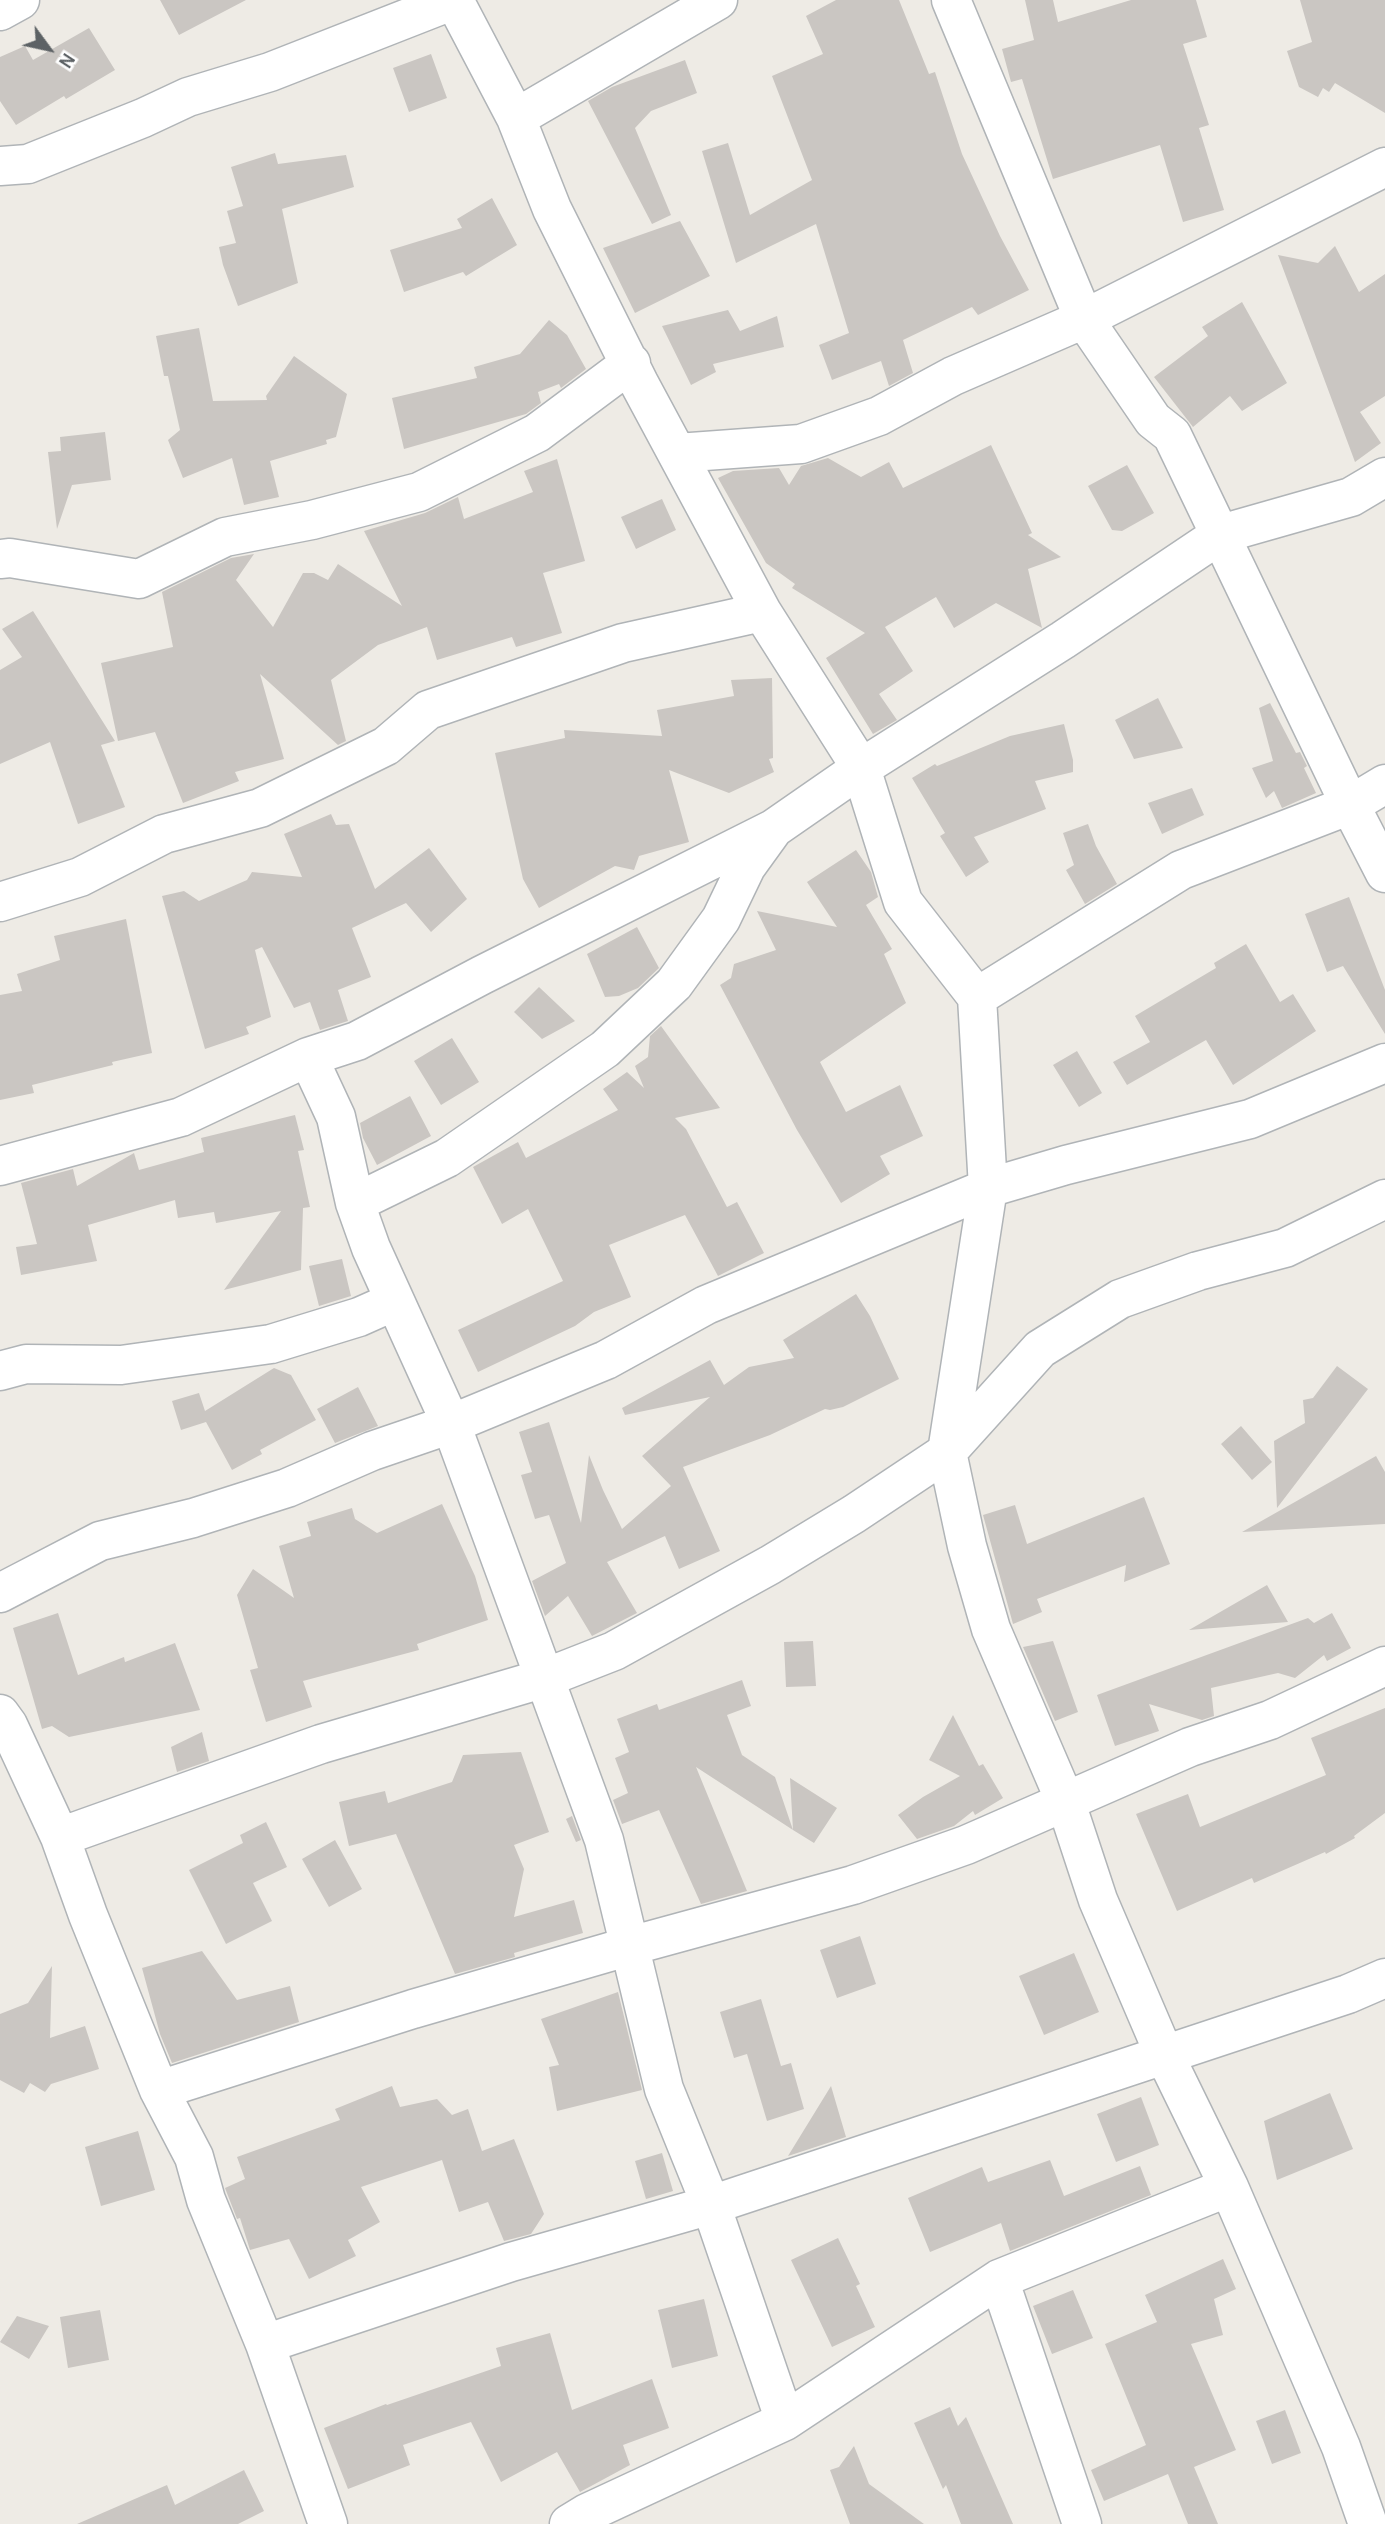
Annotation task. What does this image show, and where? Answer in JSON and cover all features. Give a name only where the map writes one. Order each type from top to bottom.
[{"type":"street","points":[[0,11],[20,0]]},
{"type":"street","points":[[0,166],[28,164],[188,97],[270,72],[454,0],[516,118],[552,209],[677,453],[762,612],[861,768],[903,901],[977,996],[988,1188],[947,1452],[967,1546],[991,1629],[1066,1803],[1098,1900],[1164,2054],[1229,2187],[1340,2447],[1368,2524]]},
{"type":"street","points":[[516,118],[718,0]]},
{"type":"street","points":[[951,0],[1084,319],[1153,419],[1172,435],[1385,873]]},
{"type":"street","points":[[677,453],[801,444],[879,416],[953,376],[1084,319],[1385,167]]},
{"type":"street","points":[[0,559],[10,558],[139,579],[225,537],[312,520],[419,492],[537,433],[631,363]]},
{"type":"street","points":[[0,1166],[181,1117],[308,1057],[357,1041],[773,829],[861,768],[1063,640],[1221,534],[1351,497],[1385,477]]},
{"type":"street","points":[[0,902],[80,877],[164,834],[260,808],[386,746],[428,710],[623,643],[762,612]]},
{"type":"street","points":[[977,996],[1181,870],[1350,805],[1385,784]]},
{"type":"street","points":[[355,1203],[447,1158],[605,1049],[674,984],[721,919],[746,867],[773,829]]},
{"type":"street","points":[[308,1057],[336,1117],[355,1203],[371,1248],[451,1424],[604,1840],[664,2089],[710,2205],[785,2421]]},
{"type":"street","points":[[0,1593],[100,1541],[193,1518],[287,1488],[372,1451],[451,1424],[606,1360],[706,1305],[988,1188],[1066,1165],[1250,1119],[1385,1063]]},
{"type":"street","points":[[60,1837],[321,1744],[545,1678],[614,1651],[694,1609],[854,1514],[947,1452],[1040,1349],[1120,1299],[1198,1271],[1284,1248],[1385,1199]]},
{"type":"street","points":[[0,1371],[26,1364],[121,1365],[210,1355],[271,1344],[359,1318],[395,1301]]},
{"type":"street","points":[[159,2090],[413,2009],[853,1885],[966,1845],[1190,1747],[1270,1720],[1385,1666]]},
{"type":"street","points":[[0,1714],[8,1725],[60,1837],[88,1915],[159,2090],[194,2157],[206,2200],[265,2344],[328,2524]]},
{"type":"street","points":[[265,2344],[512,2262],[710,2205],[1348,1994],[1385,1978]]},
{"type":"street","points":[[569,2524],[587,2513],[785,2421],[999,2279],[1229,2187]]},
{"type":"street","points":[[999,2279],[1082,2524]]},
{"type":"building","points":[[160,0],[246,0],[179,35]]},
{"type":"building","points":[[836,0],[899,0],[929,74],[935,72],[962,154],[1000,236],[1029,290],[978,315],[972,307],[903,340],[913,373],[889,386],[881,361],[832,380],[819,345],[849,333],[816,224],[736,263],[702,151],[728,143],[750,215],[812,180],[772,76],[823,54],[806,16]]},
{"type":"building","points":[[1025,0],[1053,0],[1058,22],[1131,0],[1196,0],[1207,37],[1183,44],[1209,125],[1199,128],[1224,210],[1183,222],[1160,145],[1053,179],[1022,79],[1011,82],[1002,49],[1034,40]]},
{"type":"building","points":[[1300,0],[1385,0],[1385,113],[1335,83],[1329,92],[1323,88],[1318,97],[1299,87],[1287,51],[1312,42]]},
{"type":"building","points":[[89,28],[115,70],[16,125],[0,101],[0,57],[25,46],[33,60]]},
{"type":"building","points":[[431,54],[447,98],[409,112],[393,68]]},
{"type":"building","points":[[685,60],[697,93],[651,111],[635,128],[671,215],[652,224],[588,101],[612,87]]},
{"type":"building","points":[[275,153],[278,164],[346,155],[354,187],[282,209],[298,283],[238,306],[219,247],[236,243],[227,211],[243,206],[231,167]]},
{"type":"building","points":[[492,198],[517,245],[466,276],[463,272],[404,292],[390,250],[462,228],[457,219]]},
{"type":"building","points":[[680,221],[710,276],[635,313],[603,248]]},
{"type":"building","points":[[1335,246],[1359,292],[1385,274],[1385,396],[1360,412],[1381,443],[1355,462],[1278,255],[1318,263]]},
{"type":"building","points":[[1242,302],[1287,383],[1242,411],[1230,396],[1193,427],[1154,377],[1208,336],[1202,327]]},
{"type":"building","points":[[728,310],[740,331],[777,316],[784,347],[713,364],[716,372],[691,385],[662,326]]},
{"type":"building","points":[[549,320],[567,335],[586,369],[561,388],[559,384],[538,392],[541,403],[526,414],[404,449],[392,398],[477,378],[474,367],[520,354]]},
{"type":"building","points":[[199,328],[213,401],[267,400],[266,396],[294,356],[347,394],[336,437],[326,440],[327,444],[270,461],[279,497],[244,505],[232,458],[183,478],[168,440],[180,430],[168,376],[164,376],[156,336]]},
{"type":"building","points":[[105,432],[111,480],[72,485],[57,529],[48,452],[61,451],[60,437]]},
{"type":"building","points":[[991,445],[1032,533],[1028,535],[1061,557],[1028,569],[1042,628],[996,603],[954,628],[936,597],[885,627],[913,671],[879,694],[897,720],[873,734],[826,658],[865,633],[792,588],[795,584],[766,563],[718,478],[733,471],[779,468],[789,485],[801,466],[828,458],[861,477],[889,462],[903,488]]},
{"type":"building","points":[[557,459],[585,561],[543,573],[562,633],[516,647],[512,637],[437,660],[427,627],[378,645],[331,680],[346,741],[338,745],[260,674],[284,759],[235,772],[239,781],[183,803],[155,732],[118,741],[101,663],[173,647],[162,592],[231,558],[254,554],[236,580],[273,627],[303,573],[314,573],[328,580],[338,564],[402,606],[364,531],[425,513],[458,497],[464,519],[533,492],[524,471]]},
{"type":"building","points":[[1127,465],[1154,513],[1122,531],[1112,530],[1088,486]]},
{"type":"building","points":[[662,499],[676,530],[636,549],[621,517]]},
{"type":"building","points":[[33,611],[115,741],[101,745],[125,807],[78,824],[50,742],[0,764],[0,670],[22,657],[2,629]]},
{"type":"building","points":[[772,678],[773,758],[769,759],[774,772],[729,793],[669,770],[689,842],[639,856],[634,870],[615,866],[539,908],[523,879],[495,753],[565,738],[564,730],[662,736],[657,710],[734,696],[731,680]]},
{"type":"building","points":[[1158,698],[1183,748],[1134,759],[1115,720]]},
{"type":"building","points":[[1270,703],[1296,753],[1300,752],[1316,793],[1282,808],[1274,791],[1266,798],[1252,768],[1273,761],[1259,708]]},
{"type":"building","points":[[1064,724],[1073,760],[1073,772],[1035,781],[1046,809],[974,837],[989,862],[966,877],[940,836],[945,833],[912,778],[935,764],[937,766],[1010,736]]},
{"type":"building","points":[[1192,788],[1204,815],[1162,834],[1148,803]]},
{"type":"building","points":[[331,814],[336,825],[349,824],[375,889],[429,848],[467,899],[431,932],[406,903],[352,928],[371,977],[338,990],[348,1021],[320,1030],[310,1002],[294,1008],[262,947],[255,950],[271,1017],[246,1027],[249,1034],[205,1049],[162,896],[184,891],[199,901],[247,880],[252,872],[302,877],[284,834]]},
{"type":"building","points":[[1088,824],[1096,846],[1117,884],[1085,904],[1066,870],[1074,865],[1063,833]]},
{"type":"building","points":[[856,850],[871,872],[878,897],[866,905],[892,949],[884,954],[906,1003],[820,1062],[846,1112],[900,1085],[923,1136],[880,1156],[890,1174],[841,1203],[797,1130],[720,985],[731,978],[734,964],[776,950],[757,911],[837,927],[807,882]]},
{"type":"building","points":[[1349,897],[1385,990],[1385,1034],[1343,966],[1327,972],[1305,914]]},
{"type":"building","points":[[126,919],[152,1053],[32,1085],[34,1093],[0,1100],[0,995],[22,991],[17,974],[60,960],[54,936]]},
{"type":"building","points":[[637,927],[659,968],[638,988],[619,996],[605,997],[587,954]]},
{"type":"building","points":[[1246,944],[1280,1002],[1293,994],[1316,1031],[1233,1085],[1206,1040],[1127,1085],[1113,1062],[1150,1042],[1135,1016],[1216,968],[1214,963]]},
{"type":"building","points":[[539,987],[575,1021],[542,1039],[514,1012]]},
{"type":"building","points":[[661,1026],[720,1108],[675,1118],[686,1129],[727,1207],[737,1202],[764,1253],[718,1276],[685,1215],[609,1245],[631,1297],[594,1312],[575,1326],[478,1372],[458,1330],[563,1281],[528,1209],[502,1224],[473,1167],[518,1142],[526,1158],[618,1110],[603,1089],[627,1072],[644,1088],[635,1066],[648,1057],[650,1036]]},
{"type":"building","points":[[452,1038],[479,1082],[441,1105],[414,1061]]},
{"type":"building","points":[[1077,1051],[1102,1093],[1079,1107],[1053,1065]]},
{"type":"building","points":[[410,1096],[431,1136],[377,1165],[363,1138],[360,1123]]},
{"type":"building","points":[[295,1115],[304,1150],[298,1151],[310,1207],[303,1208],[301,1270],[224,1290],[281,1211],[216,1223],[214,1212],[178,1218],[175,1200],[88,1225],[97,1261],[21,1275],[16,1247],[37,1244],[21,1183],[73,1169],[77,1186],[134,1153],[139,1170],[204,1152],[201,1138]]},
{"type":"building","points":[[342,1259],[351,1296],[319,1306],[309,1266]]},
{"type":"building","points":[[856,1294],[870,1316],[899,1379],[843,1407],[825,1409],[770,1435],[683,1467],[720,1551],[679,1569],[665,1536],[607,1562],[637,1613],[592,1636],[568,1596],[545,1616],[532,1581],[566,1563],[549,1515],[535,1519],[521,1475],[532,1472],[519,1432],[549,1422],[581,1523],[589,1455],[622,1529],[671,1486],[642,1456],[710,1397],[625,1415],[622,1408],[710,1360],[724,1385],[749,1367],[794,1358],[783,1340]]},
{"type":"building","points":[[1337,1366],[1368,1389],[1277,1508],[1274,1441],[1305,1423],[1303,1400],[1313,1398]]},
{"type":"building","points":[[274,1368],[291,1375],[316,1420],[260,1450],[262,1454],[232,1470],[206,1422],[181,1430],[172,1401],[199,1393],[205,1411]]},
{"type":"building","points":[[358,1387],[378,1426],[335,1443],[317,1409]]},
{"type":"building","points":[[1241,1426],[1272,1462],[1252,1480],[1221,1444]]},
{"type":"building","points":[[1376,1456],[1385,1472],[1385,1524],[1242,1532]]},
{"type":"building","points":[[1144,1497],[1170,1564],[1124,1582],[1126,1565],[1037,1599],[1042,1612],[1013,1624],[983,1515],[1015,1505],[1027,1544]]},
{"type":"building","points":[[442,1504],[475,1576],[488,1620],[417,1644],[419,1650],[303,1681],[312,1707],[266,1722],[250,1670],[258,1668],[237,1595],[253,1569],[294,1598],[279,1546],[311,1536],[307,1522],[352,1508],[355,1519],[377,1533]]},
{"type":"building","points":[[1267,1585],[1288,1622],[1189,1630]]},
{"type":"building","points":[[58,1613],[78,1675],[124,1657],[125,1662],[175,1643],[200,1710],[69,1737],[52,1726],[42,1729],[13,1628]]},
{"type":"building","points":[[1332,1613],[1351,1648],[1327,1661],[1324,1655],[1295,1678],[1278,1673],[1211,1688],[1214,1716],[1202,1720],[1149,1704],[1159,1731],[1115,1746],[1097,1695],[1308,1618],[1314,1623]]},
{"type":"building","points":[[813,1641],[816,1686],[786,1687],[784,1642]]},
{"type":"building","points":[[1053,1641],[1078,1712],[1055,1721],[1023,1647]]},
{"type":"building","points":[[742,1680],[751,1706],[727,1715],[742,1755],[775,1777],[793,1830],[696,1767],[747,1891],[701,1904],[659,1810],[622,1824],[613,1800],[628,1793],[615,1758],[629,1752],[617,1719],[657,1704],[659,1710]]},
{"type":"building","points":[[1385,1708],[1385,1813],[1354,1836],[1355,1838],[1326,1854],[1325,1852],[1254,1883],[1252,1878],[1177,1911],[1136,1814],[1188,1794],[1200,1827],[1326,1775],[1311,1738]]},
{"type":"building","points":[[953,1715],[979,1766],[983,1764],[1003,1798],[975,1815],[973,1811],[954,1826],[917,1839],[898,1815],[960,1776],[929,1760]]},
{"type":"building","points":[[202,1732],[209,1761],[177,1772],[171,1747]]},
{"type":"building","points":[[521,1752],[549,1832],[514,1845],[524,1869],[514,1917],[574,1900],[583,1933],[514,1953],[515,1957],[455,1974],[396,1834],[349,1846],[339,1802],[385,1791],[388,1803],[452,1782],[463,1755]]},
{"type":"building","points":[[790,1778],[837,1808],[814,1843],[793,1830]]},
{"type":"building","points":[[572,1816],[581,1840],[576,1842],[566,1819]]},
{"type":"building","points":[[266,1822],[287,1867],[253,1883],[272,1921],[226,1944],[189,1870],[243,1843],[240,1835]]},
{"type":"building","points":[[335,1840],[362,1889],[329,1907],[302,1859]]},
{"type":"building","points":[[860,1936],[876,1984],[837,1998],[820,1950]]},
{"type":"building","points":[[202,1951],[237,2000],[290,1986],[299,2022],[172,2063],[160,2034],[142,1968]]},
{"type":"building","points":[[1074,1953],[1099,2012],[1044,2035],[1019,1976]]},
{"type":"building","points":[[52,1966],[50,2038],[85,2026],[99,2069],[51,2084],[45,2092],[30,2083],[24,2093],[0,2080],[0,2014],[28,2003]]},
{"type":"building","points":[[618,1992],[642,2090],[557,2111],[549,2067],[559,2065],[541,2019]]},
{"type":"building","points":[[761,1999],[781,2066],[791,2063],[804,2109],[767,2121],[747,2054],[734,2058],[720,2012]]},
{"type":"building","points":[[392,2086],[400,2107],[437,2099],[452,2115],[468,2109],[482,2151],[514,2139],[544,2214],[531,2234],[504,2241],[488,2202],[459,2212],[442,2160],[361,2187],[380,2222],[348,2240],[356,2256],[309,2279],[289,2239],[250,2250],[240,2218],[237,2219],[225,2188],[245,2179],[237,2157],[340,2120],[335,2109]]},
{"type":"building","points":[[831,2086],[846,2137],[788,2156]]},
{"type":"building","points":[[1330,2093],[1353,2149],[1277,2180],[1264,2121]]},
{"type":"building","points":[[1141,2097],[1159,2145],[1116,2162],[1097,2114]]},
{"type":"building","points":[[138,2131],[155,2190],[101,2206],[85,2147]]},
{"type":"building","points":[[662,2153],[673,2191],[646,2199],[635,2161]]},
{"type":"building","points":[[1050,2160],[1064,2196],[1140,2166],[1151,2195],[1010,2251],[1001,2223],[930,2252],[908,2198],[982,2167],[988,2182]]},
{"type":"building","points":[[838,2238],[860,2284],[856,2286],[875,2327],[832,2347],[791,2260]]},
{"type":"building","points":[[1223,2259],[1236,2289],[1214,2299],[1223,2335],[1191,2344],[1236,2450],[1194,2467],[1218,2524],[1188,2524],[1168,2474],[1104,2501],[1091,2470],[1146,2445],[1105,2344],[1157,2322],[1145,2295]]},
{"type":"building","points":[[1073,2290],[1093,2338],[1052,2354],[1033,2306]]},
{"type":"building","points":[[704,2299],[718,2356],[672,2368],[658,2310]]},
{"type":"building","points":[[100,2310],[109,2360],[68,2368],[60,2317]]},
{"type":"building","points":[[17,2316],[49,2326],[29,2359],[0,2342]]},
{"type":"building","points":[[550,2333],[572,2410],[652,2379],[669,2428],[623,2445],[630,2465],[580,2492],[557,2452],[501,2482],[471,2422],[403,2445],[410,2465],[348,2489],[324,2428],[386,2404],[501,2366],[496,2348]]},
{"type":"building","points":[[950,2407],[958,2426],[966,2417],[1013,2524],[961,2524],[946,2485],[943,2489],[914,2423]]},
{"type":"building","points":[[1285,2410],[1301,2453],[1272,2464],[1256,2421]]},
{"type":"building","points":[[854,2446],[869,2484],[924,2524],[850,2524],[830,2470],[839,2467]]},
{"type":"building","points":[[244,2470],[264,2511],[238,2524],[77,2524],[167,2485],[175,2505]]}]
